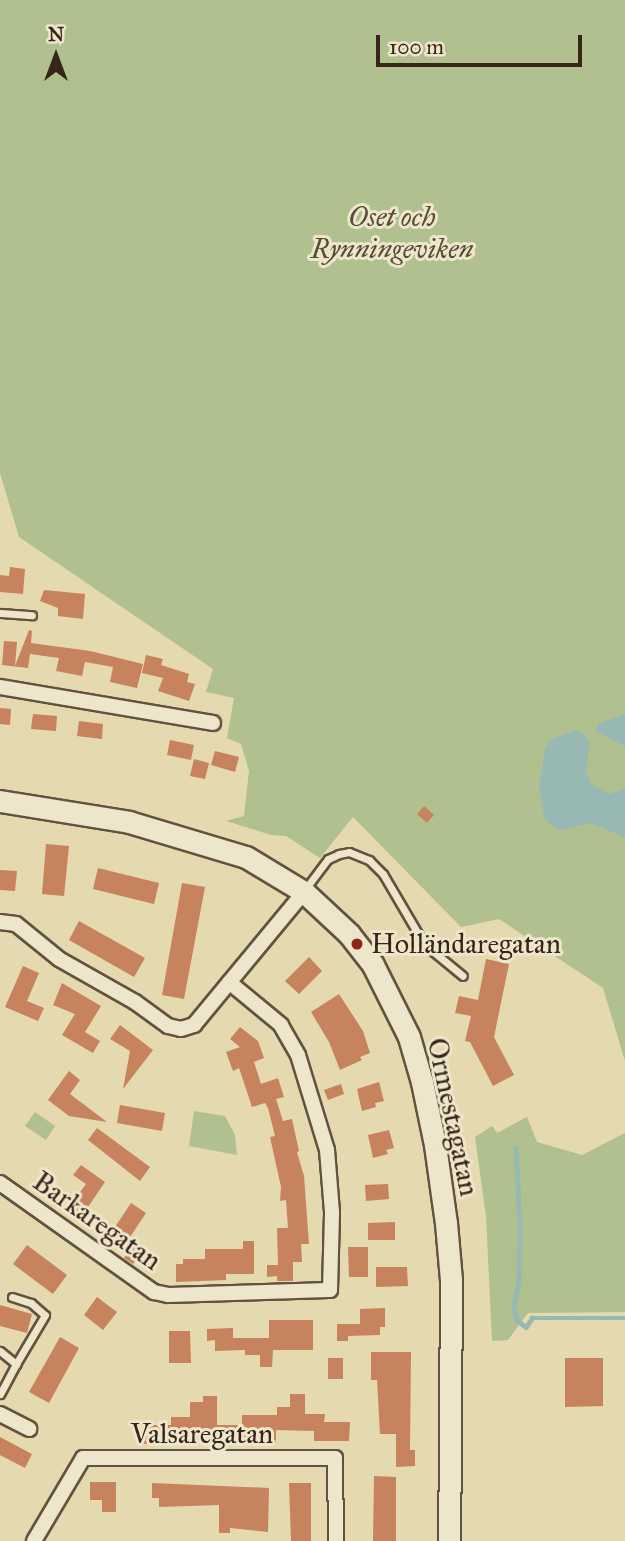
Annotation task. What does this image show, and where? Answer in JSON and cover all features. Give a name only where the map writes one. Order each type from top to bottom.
[{"type":"street","points":[[0,687],[213,723]]},
{"type":"street","name":"Ormestagatan","points":[[0,801],[129,822],[246,857],[303,892],[349,934],[373,964],[409,1037],[422,1082],[435,1145],[451,1280],[449,1541]]},
{"type":"street","points":[[0,922],[16,924],[59,959],[135,1002],[168,1026],[181,1029],[194,1025],[303,892]]},
{"type":"street","name":"Barkaregatan","points":[[0,1183],[154,1292],[168,1295],[330,1290],[332,1212],[327,1150],[298,1055],[281,1025],[229,982]]},
{"type":"street","points":[[0,1413],[29,1429]]},
{"type":"street","name":"Valsaregatan","points":[[34,1541],[83,1458],[335,1458],[335,1541]]},
{"type":"lane","points":[[0,613],[32,615]]},
{"type":"lane","points":[[303,892],[328,859],[349,852],[369,860],[383,874],[424,943],[463,976]]},
{"type":"lane","points":[[0,1394],[45,1315],[31,1303],[12,1297]]},
{"type":"lane","points":[[0,1351],[16,1364]]},
{"type":"green space","name":"Oset och Rynningeviken","points":[[0,0],[625,0],[625,1061],[603,988],[499,919],[461,927],[353,817],[320,858],[286,836],[271,835],[226,821],[244,816],[249,771],[241,744],[227,738],[234,698],[206,692],[213,669],[19,537],[0,473]]},
{"type":"green space","points":[[194,1111],[225,1116],[235,1135],[237,1155],[189,1146]]},
{"type":"green space","points":[[35,1112],[55,1126],[46,1140],[25,1126]]},
{"type":"green space","points":[[527,1117],[537,1142],[582,1155],[625,1133],[625,1312],[528,1313],[508,1340],[492,1341],[486,1216],[475,1137],[492,1126],[497,1133]]},
{"type":"water","points":[[625,714],[625,746],[595,731],[598,724]]},
{"type":"water","points":[[575,730],[585,735],[590,743],[586,771],[591,784],[609,794],[625,789],[625,837],[590,823],[561,830],[553,827],[544,817],[539,785],[545,749],[549,740]]},
{"type":"building","points":[[10,567],[25,569],[23,594],[0,592],[0,575],[9,576]]},
{"type":"building","points":[[44,590],[85,594],[83,619],[58,616],[58,608],[40,601]]},
{"type":"building","points":[[29,630],[32,631],[31,643],[90,651],[143,664],[137,688],[110,682],[113,667],[85,662],[82,676],[56,671],[59,658],[30,654],[28,668],[2,665],[4,641],[17,642],[15,666]]},
{"type":"building","points":[[146,655],[163,659],[161,665],[189,674],[187,682],[195,684],[189,701],[158,691],[163,678],[142,673]]},
{"type":"building","points":[[0,708],[11,709],[10,725],[0,724]]},
{"type":"building","points":[[33,714],[57,716],[56,731],[31,729]]},
{"type":"building","points":[[79,721],[103,724],[102,739],[77,736]]},
{"type":"building","points":[[170,740],[194,745],[191,760],[167,755]]},
{"type":"building","points":[[215,751],[239,757],[235,772],[211,765]]},
{"type":"building","points":[[194,759],[209,763],[205,779],[190,776]]},
{"type":"building","points":[[424,806],[434,815],[427,823],[417,814]]},
{"type":"building","points":[[46,844],[69,846],[64,896],[42,894]]},
{"type":"building","points":[[98,868],[159,883],[154,904],[93,889]]},
{"type":"building","points":[[0,870],[17,871],[15,891],[0,890]]},
{"type":"building","points":[[182,883],[205,887],[184,999],[162,995]]},
{"type":"building","points":[[79,921],[145,958],[134,977],[69,940]]},
{"type":"building","points":[[309,957],[322,971],[299,994],[285,981]]},
{"type":"building","points":[[486,959],[509,964],[494,1037],[514,1075],[493,1086],[470,1042],[465,1041],[471,1016],[455,1013],[459,996],[478,1000]]},
{"type":"building","points":[[23,966],[39,973],[27,1001],[44,1008],[38,1021],[5,1007]]},
{"type":"building","points":[[62,983],[101,1006],[85,1032],[100,1041],[93,1053],[62,1035],[75,1014],[53,1005]]},
{"type":"building","points":[[339,994],[363,1031],[370,1053],[360,1057],[362,1060],[340,1070],[329,1042],[311,1012]]},
{"type":"building","points":[[120,1025],[153,1050],[123,1089],[130,1051],[110,1039]]},
{"type":"building","points":[[240,1027],[258,1041],[264,1058],[254,1062],[261,1084],[278,1078],[284,1097],[276,1099],[283,1121],[292,1119],[299,1151],[297,1152],[304,1176],[309,1244],[301,1244],[302,1262],[293,1262],[293,1281],[277,1281],[277,1276],[267,1277],[267,1265],[278,1265],[277,1228],[288,1228],[286,1200],[280,1201],[281,1187],[270,1137],[275,1136],[268,1108],[265,1103],[252,1107],[239,1068],[233,1071],[226,1052],[240,1047],[230,1039]]},
{"type":"building","points":[[69,1071],[80,1080],[70,1094],[107,1122],[69,1116],[48,1100]]},
{"type":"building","points":[[379,1082],[384,1101],[375,1103],[376,1107],[362,1111],[357,1089]]},
{"type":"building","points":[[341,1084],[344,1094],[328,1100],[324,1090]]},
{"type":"building","points":[[120,1105],[165,1113],[162,1131],[117,1123]]},
{"type":"building","points":[[97,1128],[150,1167],[140,1181],[88,1140]]},
{"type":"building","points":[[389,1130],[394,1148],[386,1150],[388,1154],[373,1158],[368,1135]]},
{"type":"building","points":[[81,1165],[105,1182],[82,1216],[69,1207],[86,1184],[73,1175]]},
{"type":"building","points":[[388,1184],[389,1199],[366,1201],[365,1185]]},
{"type":"building","points":[[131,1203],[146,1213],[130,1237],[115,1227]]},
{"type":"building","points":[[395,1222],[395,1240],[368,1240],[368,1223]]},
{"type":"building","points":[[243,1241],[254,1241],[254,1274],[226,1274],[226,1280],[176,1282],[176,1264],[183,1264],[183,1259],[205,1259],[205,1249],[243,1249]]},
{"type":"building","points":[[134,1243],[143,1249],[133,1264],[124,1258]]},
{"type":"building","points":[[27,1245],[67,1275],[53,1294],[13,1264]]},
{"type":"building","points":[[348,1247],[368,1247],[368,1277],[349,1277]]},
{"type":"building","points":[[376,1267],[407,1267],[408,1286],[376,1287]]},
{"type":"building","points":[[97,1297],[117,1312],[103,1330],[84,1315]]},
{"type":"building","points":[[0,1305],[32,1314],[27,1333],[0,1326]]},
{"type":"building","points":[[385,1308],[385,1327],[380,1327],[380,1335],[348,1336],[348,1341],[337,1341],[337,1324],[360,1324],[360,1309]]},
{"type":"building","points":[[269,1320],[313,1320],[313,1350],[273,1350],[272,1367],[260,1367],[260,1355],[245,1355],[245,1350],[215,1351],[215,1340],[207,1341],[207,1329],[233,1328],[233,1338],[269,1338]]},
{"type":"building","points":[[169,1331],[190,1331],[191,1363],[169,1363]]},
{"type":"building","points":[[60,1337],[79,1348],[49,1403],[29,1392]]},
{"type":"building","points":[[371,1352],[411,1352],[410,1450],[415,1450],[415,1466],[396,1467],[396,1434],[380,1434],[377,1380],[371,1380]]},
{"type":"building","points":[[328,1358],[343,1358],[343,1379],[328,1379]]},
{"type":"building","points":[[565,1358],[603,1358],[603,1406],[565,1407]]},
{"type":"building","points":[[290,1394],[305,1394],[305,1414],[325,1414],[324,1422],[350,1422],[349,1441],[314,1441],[314,1431],[276,1430],[276,1443],[205,1443],[195,1440],[142,1444],[142,1425],[171,1425],[171,1417],[190,1417],[190,1402],[203,1402],[203,1396],[217,1396],[217,1425],[242,1425],[242,1415],[277,1415],[277,1407],[290,1407]]},
{"type":"building","points":[[0,1437],[32,1454],[25,1468],[0,1455]]},
{"type":"building","points":[[374,1476],[396,1477],[396,1541],[373,1541]]},
{"type":"building","points":[[90,1482],[116,1482],[116,1512],[102,1512],[102,1500],[90,1500]]},
{"type":"building","points":[[152,1483],[269,1488],[268,1532],[230,1528],[230,1533],[219,1533],[219,1505],[159,1507],[159,1498],[152,1498]]},
{"type":"building","points":[[289,1483],[311,1483],[311,1541],[291,1541]]},
{"type":"waterway","points":[[516,1148],[520,1224],[519,1282],[514,1308],[517,1320],[526,1327],[532,1318],[625,1318]]},
{"type":"place","name":"Holländaregatan","points":[[357,944]]}]
